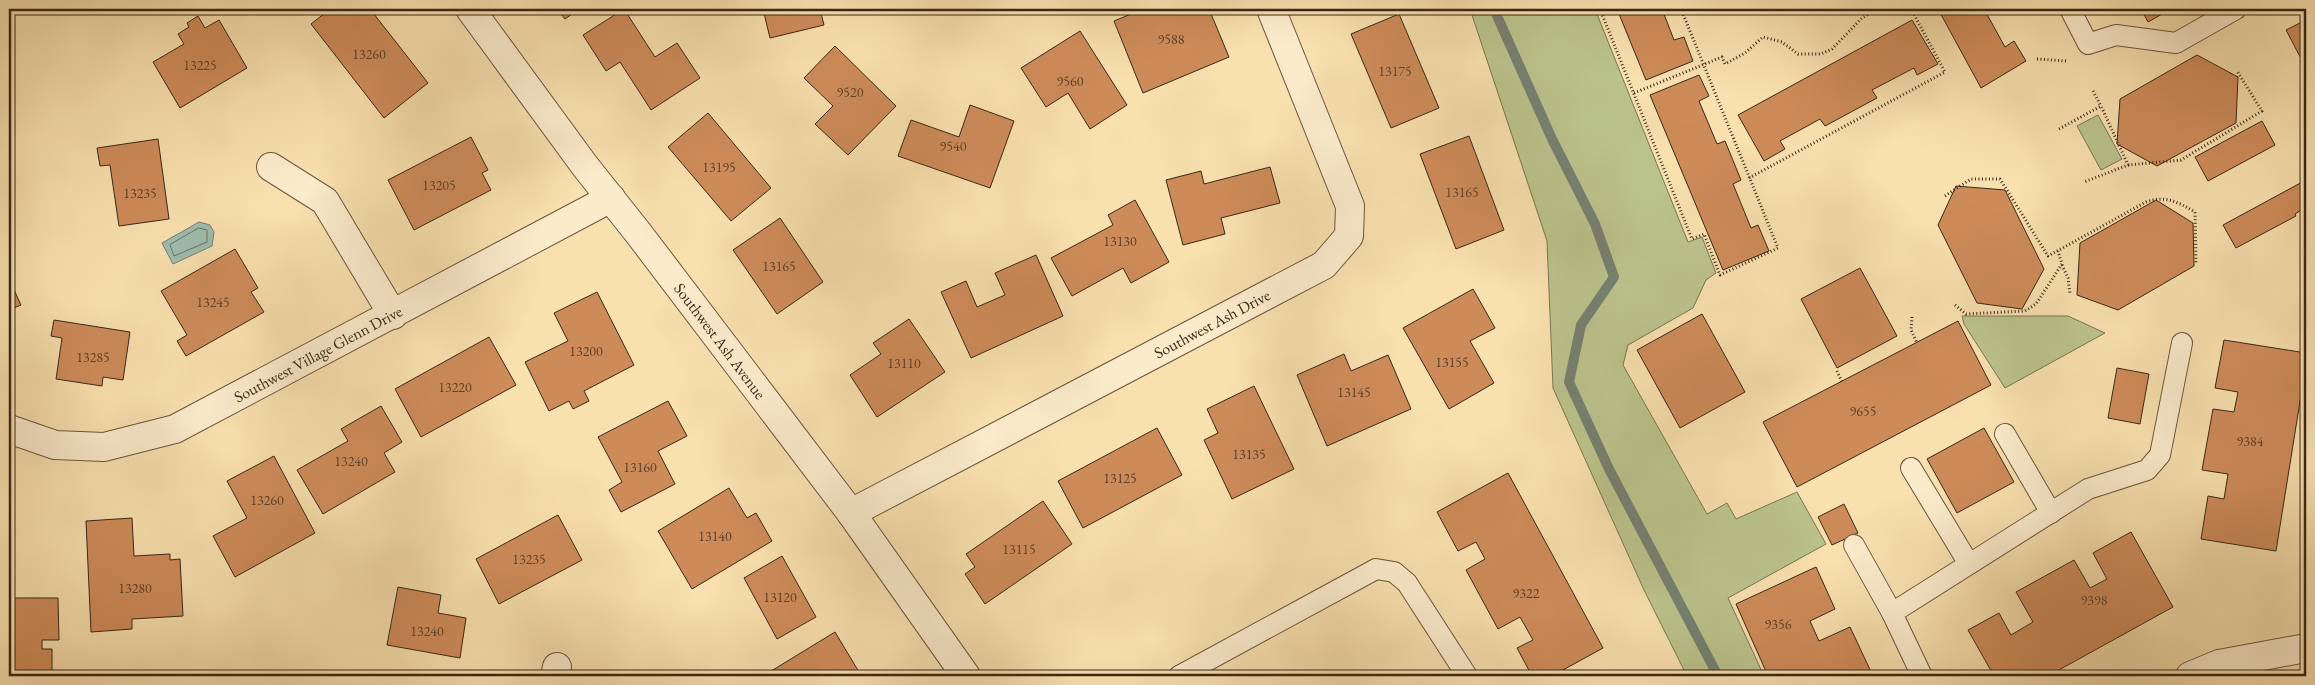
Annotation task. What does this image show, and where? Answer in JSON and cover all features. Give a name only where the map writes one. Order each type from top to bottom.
[{"type":"street","name":"Southwest Ash Avenue","points":[[470,9],[585,166],[851,513],[966,676]]},
{"type":"street","name":"Southwest Ash Drive","points":[[851,513],[1324,265],[1349,236],[1350,206],[1271,9]]},
{"type":"street","points":[[271,167],[325,201],[393,315]]},
{"type":"street","name":"Southwest Village Glenn Drive","points":[[9,429],[54,445],[104,447],[175,429],[611,198]]},
{"type":"street","points":[[2190,676],[2219,664],[2306,648]]},
{"type":"lane","points":[[2070,9],[2088,44],[2116,35],[2176,43],[2236,9]]},
{"type":"lane","points":[[1892,614],[2088,489],[2147,470],[2160,455],[2182,343]]},
{"type":"lane","points":[[2005,434],[2051,513]]},
{"type":"lane","points":[[1911,468],[1969,564]]},
{"type":"lane","points":[[1854,545],[1892,614],[1922,676]]},
{"type":"lane","points":[[1179,676],[1376,569],[1394,572],[1407,583],[1466,676]]},
{"type":"path","points":[[1600,9],[1692,239],[1704,234],[1720,275],[1778,248],[1681,9]]},
{"type":"path","points":[[1634,93],[1722,57],[1725,64],[1745,53],[1762,37],[1782,42],[1798,54],[1821,54],[1832,48],[1862,18],[1877,9]]},
{"type":"path","points":[[1749,178],[1945,72],[1911,9]]},
{"type":"path","points":[[2038,59],[2074,62]]},
{"type":"path","points":[[2084,182],[2128,165],[2181,160],[2262,110],[2237,70]]},
{"type":"path","points":[[2093,91],[2128,165]]},
{"type":"path","points":[[2060,129],[2101,106]]},
{"type":"path","points":[[1945,196],[1971,179],[2000,179],[2048,256],[2146,202],[2160,199],[2176,200],[2195,212],[2196,263]]},
{"type":"path","points":[[2058,251],[2068,278],[2070,294]]},
{"type":"path","points":[[1955,305],[1966,314],[2025,311],[2036,304],[2062,264]]},
{"type":"path","points":[[1912,317],[1910,330],[1916,343]]},
{"type":"path","points":[[1837,370],[1842,382]]},
{"type":"green space","points":[[1470,9],[1595,9],[1688,242],[1702,237],[1716,273],[1706,280],[1693,308],[1628,345],[1623,365],[1707,514],[1727,503],[1736,519],[1797,492],[1826,544],[1728,598],[1764,676],[1687,676],[1644,590],[1553,388],[1547,241]]},
{"type":"green space","points":[[2098,115],[2122,159],[2101,170],[2077,126]]},
{"type":"green space","points":[[1962,316],[2068,316],[2105,333],[2005,388],[1964,324]]},
{"type":"water","points":[[199,222],[210,225],[214,232],[212,246],[173,264],[162,243]]},
{"type":"building","points":[[330,9],[370,9],[428,83],[384,118],[311,24]]},
{"type":"building","points":[[557,9],[579,9],[565,19]]},
{"type":"building","points":[[624,9],[655,57],[677,43],[700,78],[651,110],[620,62],[606,71],[583,35]]},
{"type":"building","points":[[763,9],[820,9],[824,25],[770,38]]},
{"type":"building","points":[[1143,9],[1209,9],[1229,57],[1143,93],[1114,21]]},
{"type":"building","points":[[1617,9],[1662,9],[1674,40],[1684,37],[1693,61],[1646,80]]},
{"type":"building","points":[[1938,9],[1984,9],[2005,47],[2014,41],[2026,61],[1981,88]]},
{"type":"building","points":[[2141,9],[2171,9],[2148,22]]},
{"type":"building","points":[[1399,14],[1439,108],[1391,128],[1351,34]]},
{"type":"building","points":[[198,16],[205,28],[219,20],[247,68],[180,108],[153,62],[184,44],[178,34],[189,27],[187,23]]},
{"type":"building","points":[[1912,20],[1938,64],[1917,75],[1914,68],[1872,90],[1877,98],[1825,126],[1820,119],[1780,141],[1785,149],[1764,161],[1738,115]]},
{"type":"building","points":[[2306,20],[2306,68],[2286,30]]},
{"type":"building","points":[[1080,31],[1127,105],[1090,129],[1068,93],[1046,107],[1021,68]]},
{"type":"building","points":[[835,46],[896,106],[848,155],[815,124],[833,106],[804,78]]},
{"type":"building","points":[[2197,55],[2238,77],[2236,123],[2157,166],[2117,144],[2120,99]]},
{"type":"building","points":[[1699,75],[1709,96],[1699,101],[1717,144],[1725,141],[1741,180],[1733,184],[1751,228],[1758,225],[1769,251],[1723,270],[1650,95]]},
{"type":"building","points":[[970,105],[1014,121],[990,188],[898,156],[911,120],[959,137]]},
{"type":"building","points":[[708,113],[771,188],[731,221],[668,147]]},
{"type":"building","points":[[2262,121],[2275,145],[2208,181],[2195,157]]},
{"type":"building","points":[[1469,136],[1504,230],[1456,249],[1420,154]]},
{"type":"building","points":[[471,137],[488,170],[482,173],[491,190],[414,230],[388,180]]},
{"type":"building","points":[[158,139],[169,219],[119,226],[110,165],[100,166],[97,148]]},
{"type":"building","points":[[1270,167],[1280,203],[1221,218],[1225,234],[1183,245],[1166,180],[1201,171],[1204,184]]},
{"type":"building","points":[[2306,180],[2306,207],[2295,214],[2296,216],[2236,248],[2223,225]]},
{"type":"building","points":[[1956,186],[2005,190],[2044,269],[2022,309],[1977,303],[1938,225]]},
{"type":"building","points":[[1135,200],[1169,262],[1131,283],[1123,268],[1072,296],[1051,258],[1113,225],[1108,215]]},
{"type":"building","points":[[2156,200],[2193,223],[2194,266],[2118,310],[2077,295],[2080,243]]},
{"type":"building","points":[[780,218],[823,282],[777,314],[733,250]]},
{"type":"building","points":[[235,249],[258,288],[251,292],[264,312],[186,356],[177,341],[187,335],[161,291]]},
{"type":"building","points":[[1036,255],[1063,316],[971,358],[941,292],[966,281],[977,307],[1005,295],[995,273]]},
{"type":"building","points":[[1860,268],[1897,336],[1837,368],[1801,299]]},
{"type":"building","points":[[9,279],[21,305],[9,310]]},
{"type":"building","points":[[1473,289],[1495,328],[1470,341],[1494,383],[1449,409],[1403,328]]},
{"type":"building","points":[[597,292],[634,365],[584,391],[589,401],[573,409],[569,401],[549,411],[525,362],[568,341],[554,313]]},
{"type":"building","points":[[1702,314],[1745,392],[1680,428],[1637,350]]},
{"type":"building","points":[[909,319],[945,372],[877,417],[850,375],[881,354],[873,343]]},
{"type":"building","points":[[54,320],[130,332],[123,380],[103,377],[102,386],[56,379],[62,338],[51,336]]},
{"type":"building","points":[[1958,321],[1991,385],[1797,487],[1763,422]]},
{"type":"building","points":[[489,337],[516,385],[421,437],[395,389]]},
{"type":"building","points":[[2224,340],[2306,353],[2306,364],[2276,551],[2201,539],[2208,496],[2224,499],[2228,474],[2202,470],[2213,409],[2234,412],[2238,392],[2215,388]]},
{"type":"building","points":[[1344,354],[1351,371],[1388,355],[1411,409],[1327,446],[1297,375]]},
{"type":"building","points":[[2117,368],[2149,374],[2140,424],[2108,418]]},
{"type":"building","points":[[1254,386],[1294,469],[1232,499],[1204,440],[1218,433],[1207,409]]},
{"type":"building","points":[[668,401],[687,436],[658,451],[675,484],[621,512],[609,490],[622,482],[598,437]]},
{"type":"building","points":[[381,406],[402,442],[384,453],[395,472],[323,514],[297,470],[348,441],[341,429]]},
{"type":"building","points":[[1157,428],[1182,475],[1083,528],[1058,481]]},
{"type":"building","points":[[1984,428],[2014,482],[1957,513],[1927,459]]},
{"type":"building","points":[[274,456],[315,533],[235,577],[213,536],[247,518],[227,481]]},
{"type":"building","points":[[1508,473],[1603,648],[1552,676],[1532,676],[1517,648],[1533,640],[1520,617],[1498,629],[1466,570],[1485,559],[1476,542],[1458,551],[1437,512]]},
{"type":"building","points":[[729,488],[747,518],[756,513],[772,541],[692,589],[658,531]]},
{"type":"building","points":[[1043,501],[1072,544],[985,604],[965,574],[975,567],[966,554]]},
{"type":"building","points":[[1844,504],[1858,533],[1832,545],[1818,517]]},
{"type":"building","points":[[558,515],[582,560],[499,604],[476,559]]},
{"type":"building","points":[[132,518],[134,556],[170,554],[170,560],[180,559],[183,616],[132,619],[132,629],[91,632],[86,521]]},
{"type":"building","points":[[2131,532],[2173,607],[2048,676],[1994,676],[1968,630],[1999,613],[2011,635],[2033,622],[2016,592],[2074,560],[2090,588],[2107,579],[2093,553]]},
{"type":"building","points":[[782,556],[816,617],[777,639],[744,578]]},
{"type":"building","points":[[1816,567],[1835,609],[1810,621],[1819,641],[1850,627],[1873,676],[1768,676],[1736,604]]},
{"type":"building","points":[[398,587],[441,595],[438,613],[466,618],[460,658],[387,645]]},
{"type":"building","points":[[9,598],[58,598],[59,640],[42,640],[42,649],[52,649],[52,676],[9,676]]},
{"type":"building","points":[[835,632],[859,672],[852,676],[763,676]]},
{"type":"waterway","points":[[1494,9],[1552,139],[1595,224],[1614,277],[1581,325],[1569,382],[1609,469],[1718,676]]}]
